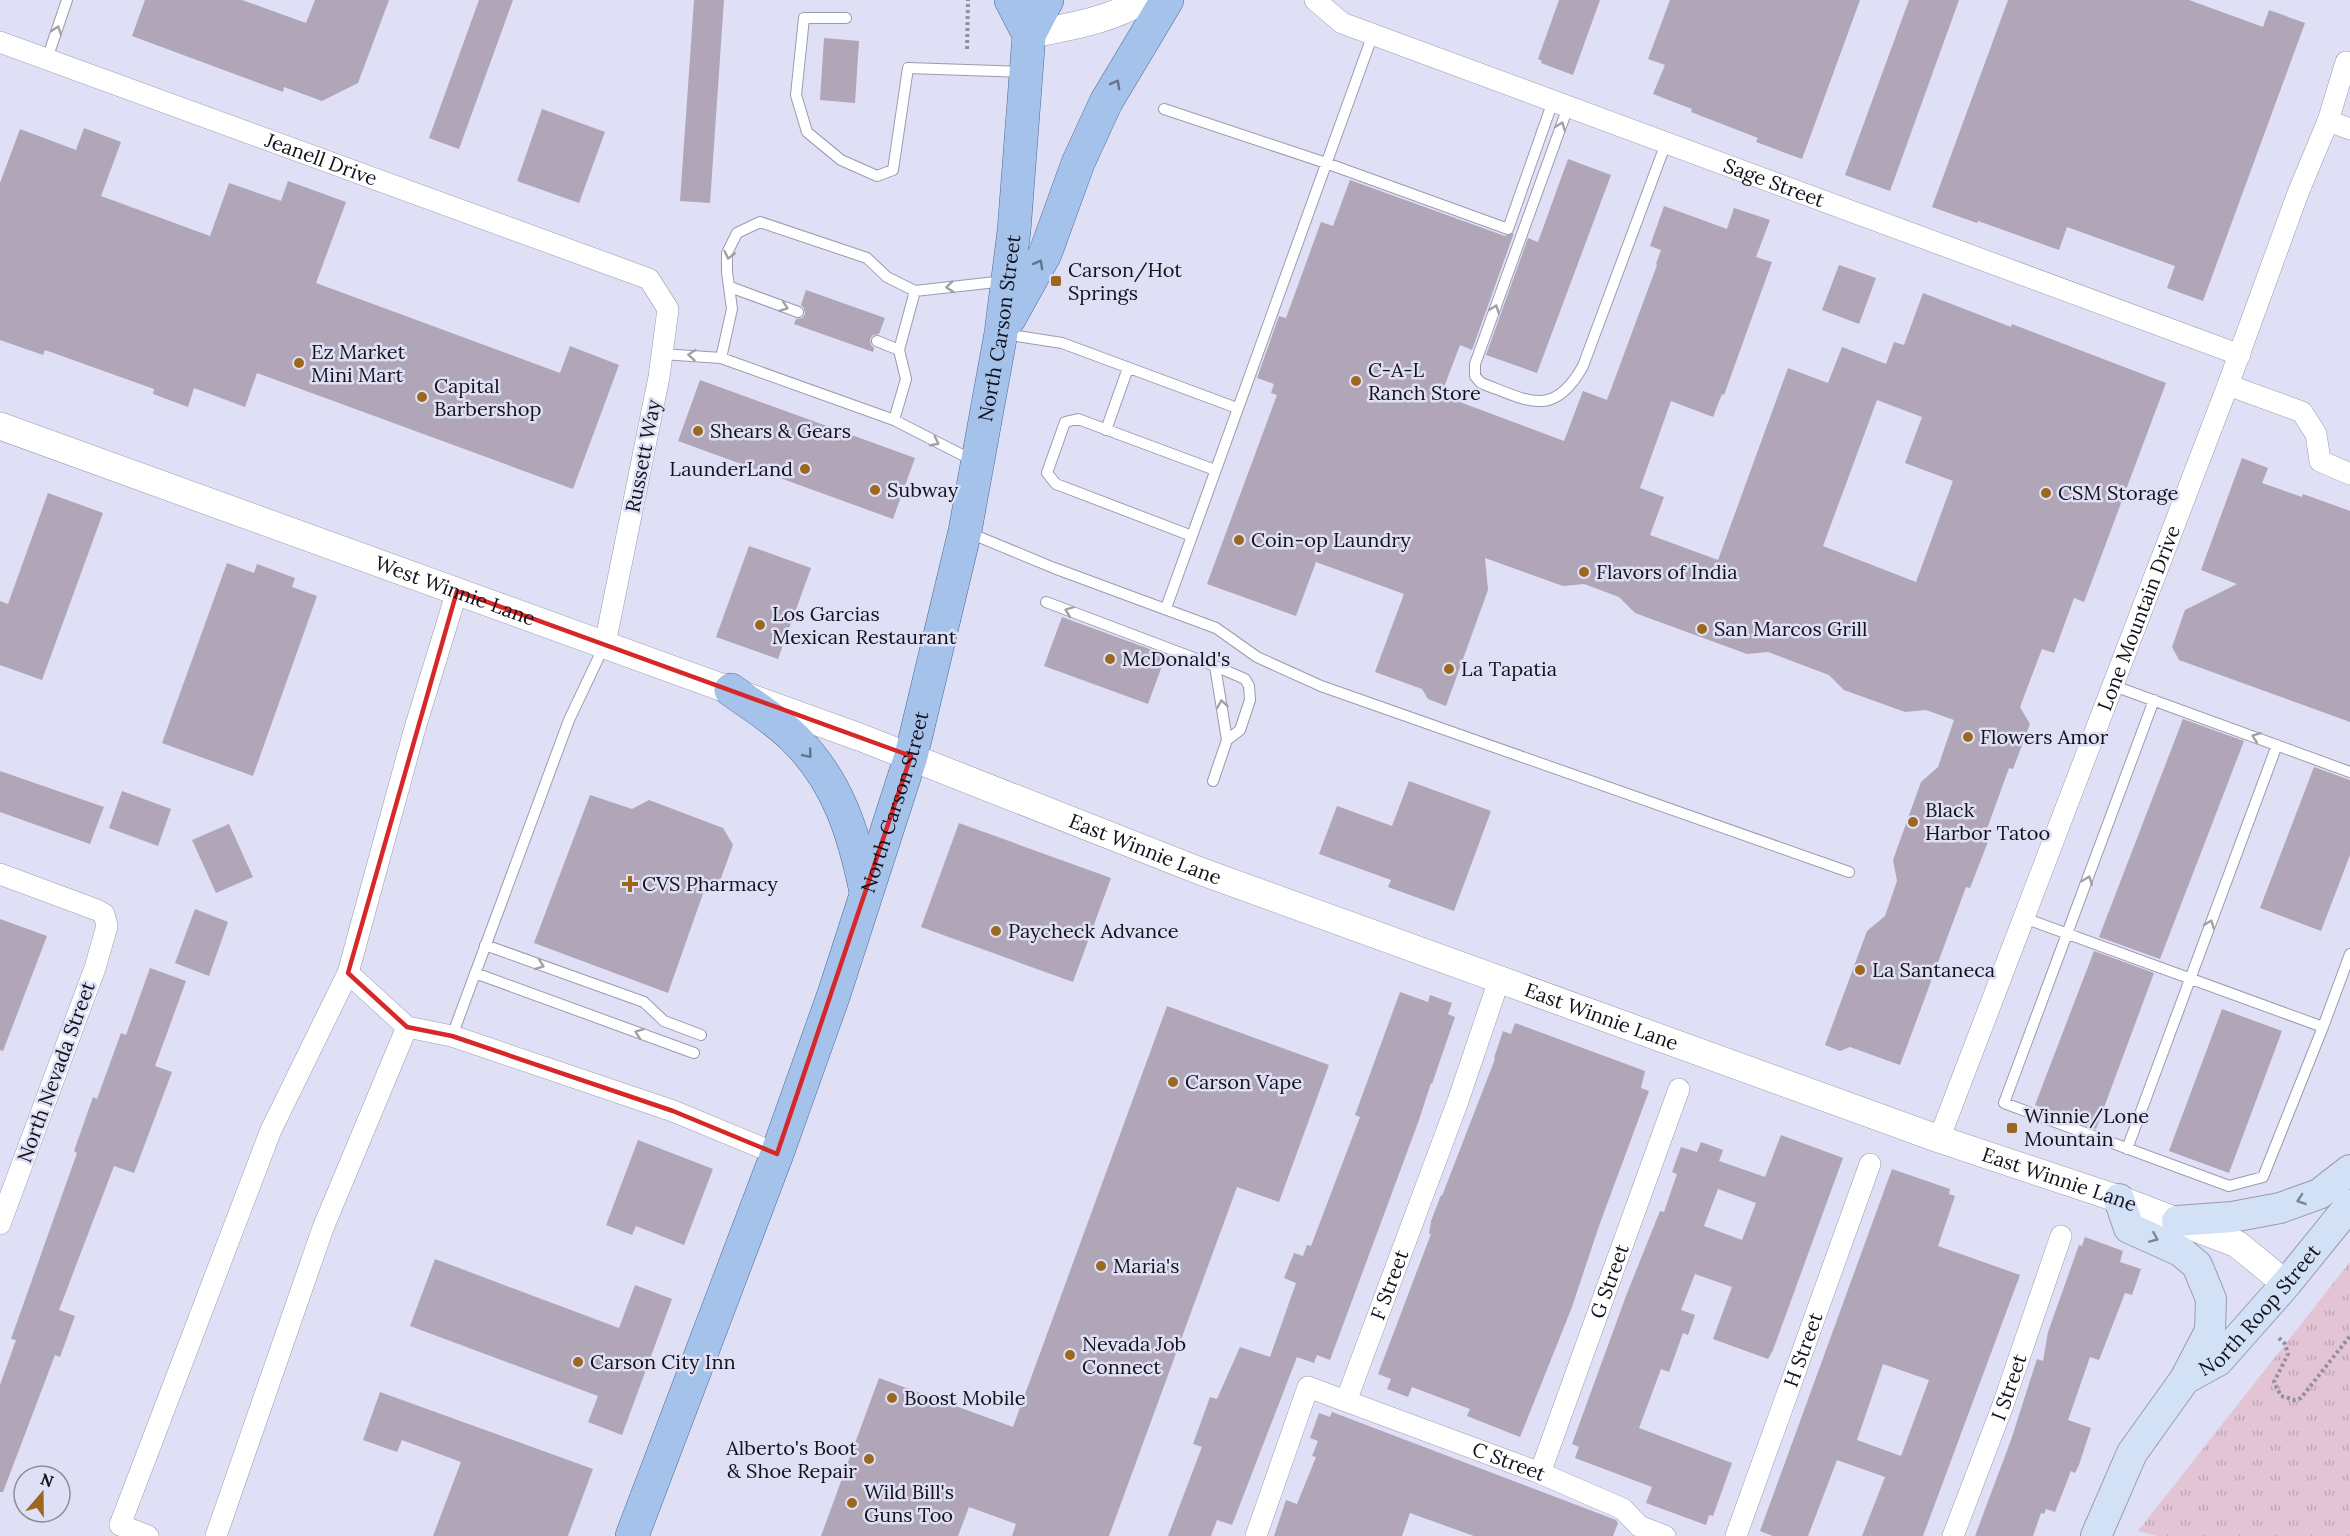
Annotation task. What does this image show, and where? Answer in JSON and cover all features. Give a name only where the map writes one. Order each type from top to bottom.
[{"type":"main road","points":[[1011,0],[1029,35]]},
{"type":"main road","name":"North Carson Street","points":[[632,1536],[777,1154],[867,895],[910,756],[965,531],[978,463],[1001,333],[1014,231],[1029,35],[1047,0]]},
{"type":"main road","points":[[1001,333],[1045,254],[1078,163],[1106,102],[1167,0]]},
{"type":"main road","points":[[731,690],[793,736],[830,782],[855,839],[867,895]]},
{"type":"main road","points":[[2177,1221],[2232,1217],[2280,1208],[2319,1194],[2350,1170]]},
{"type":"main road","points":[[2119,1199],[2129,1228],[2180,1251],[2196,1265],[2211,1299],[2210,1331],[2185,1379]]},
{"type":"main road","name":"North Roop Street","points":[[2096,1536],[2132,1452],[2185,1379],[2218,1361],[2286,1284],[2350,1205]]},
{"type":"street","points":[[1029,35],[1082,24],[1132,7],[1143,0]]},
{"type":"street","name":"Sage Street","points":[[1315,0],[1342,23],[2240,355]]},
{"type":"street","name":"Jeanell Drive","points":[[0,42],[642,276]]},
{"type":"street","name":"Lone Mountain Drive","points":[[1939,1139],[2229,385],[2298,193],[2328,121],[2346,62]]},
{"type":"street","points":[[2328,121],[2350,129]]},
{"type":"street","name":"Russett Way","points":[[605,644],[657,388],[668,309],[649,279],[642,276]]},
{"type":"street","points":[[2229,385],[2302,412],[2316,434],[2320,461],[2350,474]]},
{"type":"street","name":"West Winnie Lane","points":[[0,426],[910,756]]},
{"type":"street","points":[[148,1536],[120,1525],[272,1130],[348,973],[415,728],[457,591]]},
{"type":"street","name":"East Winnie Lane","points":[[910,756],[1200,871],[1939,1139],[2119,1199],[2237,1244],[2286,1284]]},
{"type":"street","name":"North Nevada Street","points":[[0,874],[97,910],[104,914],[107,926],[95,968],[0,1224]]},
{"type":"street","points":[[348,973],[408,1027],[452,1036],[673,1110],[777,1154]]},
{"type":"street","name":"F Street","points":[[1346,1401],[1458,1101],[1499,980]]},
{"type":"street","points":[[216,1536],[324,1228],[408,1027]]},
{"type":"street","name":"G Street","points":[[1540,1473],[1678,1089]]},
{"type":"street","name":"H Street","points":[[1736,1536],[1870,1164]]},
{"type":"street","name":"I Street","points":[[1953,1536],[2061,1236]]},
{"type":"street","points":[[1256,1536],[1308,1387],[1346,1401]]},
{"type":"street","name":"C Street","points":[[1346,1401],[1540,1473],[1623,1509],[1637,1531],[1665,1536]]},
{"type":"lane","points":[[47,59],[68,0]]},
{"type":"lane","points":[[846,18],[804,18],[796,95],[807,132],[841,160],[877,176],[893,170],[908,68],[1026,72]]},
{"type":"lane","points":[[1166,608],[1373,34]]},
{"type":"lane","points":[[1164,109],[1326,162],[1508,228],[1561,104]]},
{"type":"lane","points":[[1561,104],[1475,364],[1475,376],[1481,383],[1535,403],[1555,398],[1574,383],[1583,366],[1666,142]]},
{"type":"lane","points":[[721,358],[732,309],[727,253],[737,233],[760,222],[867,258],[887,277],[915,291],[1008,281]]},
{"type":"lane","points":[[730,287],[798,312]]},
{"type":"lane","points":[[894,420],[906,379],[899,350],[915,291]]},
{"type":"lane","points":[[1001,333],[1062,343],[1237,408]]},
{"type":"lane","points":[[877,341],[899,350]]},
{"type":"lane","points":[[662,354],[721,358],[894,420],[978,463]]},
{"type":"lane","points":[[1106,430],[1128,368]]},
{"type":"lane","points":[[1192,536],[1056,484],[1047,473],[1065,422],[1078,419],[1215,470]]},
{"type":"lane","points":[[965,531],[1054,568],[1216,628],[1257,657],[1321,686],[1850,872]]},
{"type":"lane","points":[[1046,602],[1245,679],[1250,694],[1239,730],[1227,740]]},
{"type":"lane","points":[[452,1036],[569,720],[605,644]]},
{"type":"lane","points":[[1213,781],[1227,740],[1215,666]]},
{"type":"lane","points":[[2114,686],[2350,772]]},
{"type":"lane","points":[[2154,700],[2004,1103],[2229,1186],[2263,1177],[2323,1027],[2345,982],[2350,954]]},
{"type":"lane","points":[[2127,1149],[2277,745]]},
{"type":"lane","points":[[2024,918],[2323,1027]]},
{"type":"lane","points":[[485,945],[644,1002],[664,1020],[701,1035]]},
{"type":"lane","points":[[475,973],[694,1053]]},
{"type":"path","points":[[966,49],[968,0]]},
{"type":"path","points":[[2279,1338],[2288,1353],[2274,1382],[2281,1396],[2295,1400],[2301,1398],[2350,1336]]},
{"type":"highlighted area","points":[[457,591],[911,756],[777,1154],[673,1111],[452,1036],[407,1027],[348,973]]},
{"type":"green space","points":[[2350,1262],[2350,1536],[2157,1536],[2138,1531]]},
{"type":"building","points":[[145,0],[242,0],[306,23],[315,0],[389,0],[358,83],[322,101],[284,87],[283,92],[132,36]]},
{"type":"building","points":[[479,0],[513,0],[459,149],[429,138]]},
{"type":"building","points":[[694,0],[724,0],[710,203],[680,201]]},
{"type":"building","points":[[1559,0],[1600,0],[1573,75],[1541,63],[1542,61],[1538,59]]},
{"type":"building","points":[[1670,0],[1860,0],[1802,159],[1756,142],[1758,138],[1691,112],[1692,109],[1653,94],[1665,65],[1648,59]]},
{"type":"building","points":[[1909,0],[1959,0],[1890,191],[1845,175]]},
{"type":"building","points":[[2008,0],[2189,0],[2263,27],[2269,10],[2305,23],[2203,301],[2167,288],[2175,266],[2067,227],[2059,250],[1932,207]]},
{"type":"building","points":[[824,38],[859,41],[855,103],[820,100]]},
{"type":"building","points":[[542,109],[605,132],[579,203],[517,181]]},
{"type":"building","points":[[84,128],[121,142],[101,196],[210,236],[229,183],[281,201],[288,181],[346,202],[316,283],[560,373],[570,346],[619,365],[573,489],[257,373],[245,407],[194,388],[188,407],[153,394],[154,389],[45,350],[43,355],[0,340],[0,183],[20,129],[76,150]]},
{"type":"building","points":[[1568,159],[1611,175],[1537,373],[1486,355],[1528,238],[1538,242]]},
{"type":"building","points":[[1350,180],[1505,236],[1514,233],[1472,350],[1460,345],[1441,395],[1564,441],[1583,391],[1607,400],[1657,265],[1661,250],[1650,246],[1664,206],[1727,229],[1734,208],[1770,220],[1756,257],[1772,262],[1724,395],[1722,394],[1713,417],[1671,401],[1640,488],[1664,497],[1650,535],[1718,560],[1788,368],[1828,383],[1842,347],[1886,364],[1894,342],[1904,345],[1923,293],[2011,327],[2012,324],[2166,383],[2084,602],[2074,598],[2054,653],[2042,649],[2020,707],[2030,724],[2013,769],[2009,768],[1984,837],[1989,839],[1970,888],[1966,887],[1900,1065],[1850,1047],[1840,1051],[1825,1045],[1867,931],[1885,916],[1897,881],[1893,860],[1921,782],[1938,767],[1954,720],[1926,710],[1905,712],[1844,690],[1829,675],[1768,652],[1747,654],[1635,613],[1619,597],[1584,584],[1563,586],[1485,558],[1488,590],[1446,706],[1428,699],[1422,689],[1375,672],[1404,594],[1316,562],[1296,616],[1207,584],[1277,395],[1271,393],[1274,384],[1257,378],[1279,316],[1286,318],[1321,222],[1333,226]],"holes":[[[1877,400],[1922,417],[1905,463],[1953,481],[1916,582],[1823,546]]]},
{"type":"building","points":[[1839,265],[1876,278],[1859,324],[1822,310]]},
{"type":"building","points":[[806,290],[885,318],[879,334],[873,335],[870,339],[874,348],[873,352],[794,324],[796,319],[802,318],[805,314],[801,305]]},
{"type":"building","points":[[700,380],[915,458],[893,519],[678,441]]},
{"type":"building","points":[[2242,458],[2268,468],[2262,483],[2302,497],[2303,494],[2350,511],[2350,722],[2179,660],[2172,647],[2185,610],[2237,584],[2201,570]]},
{"type":"building","points":[[48,493],[103,513],[42,680],[0,665],[0,601],[8,604]]},
{"type":"building","points":[[749,546],[811,568],[778,659],[716,637]]},
{"type":"building","points":[[227,563],[254,573],[257,564],[295,578],[292,587],[317,596],[253,776],[162,743]]},
{"type":"building","name":"McDonald's","points":[[1062,617],[1166,655],[1148,704],[1044,666]]},
{"type":"building","points":[[2183,719],[2244,741],[2160,959],[2099,937]]},
{"type":"building","points":[[2314,767],[2350,780],[2350,855],[2321,931],[2260,908]]},
{"type":"building","points":[[0,771],[104,807],[90,844],[0,812]]},
{"type":"building","points":[[1409,781],[1491,811],[1454,911],[1388,887],[1391,880],[1319,854],[1337,806],[1392,826]]},
{"type":"building","points":[[122,791],[171,809],[158,846],[109,828]]},
{"type":"building","name":"CVS Pharmacy","points":[[590,795],[632,809],[649,800],[723,828],[733,845],[716,892],[705,888],[668,993],[534,943]]},
{"type":"building","points":[[959,823],[1111,878],[1073,982],[921,927]]},
{"type":"building","points":[[229,824],[253,877],[216,893],[192,840]]},
{"type":"building","points":[[195,909],[228,922],[209,976],[175,963]]},
{"type":"building","points":[[0,919],[47,936],[3,1051],[0,1050]]},
{"type":"building","points":[[2094,951],[2154,973],[2096,1129],[2035,1105]]},
{"type":"building","points":[[150,968],[186,981],[155,1066],[172,1072],[134,1173],[114,1166],[59,1310],[75,1316],[60,1357],[55,1355],[3,1492],[0,1492],[0,1385],[16,1340],[11,1339],[77,1153],[74,1151],[93,1097],[97,1099],[121,1033],[126,1035]]},
{"type":"building","points":[[1400,992],[1428,1002],[1430,995],[1452,1003],[1448,1014],[1455,1017],[1330,1360],[1317,1355],[1314,1363],[1297,1357],[1232,1525],[1217,1520],[1211,1536],[1168,1536],[1202,1447],[1193,1444],[1210,1397],[1217,1399],[1240,1347],[1270,1357],[1296,1283],[1284,1278],[1294,1253],[1303,1256],[1307,1245],[1311,1246],[1360,1117],[1355,1115]]},
{"type":"building","points":[[1167,1006],[1329,1065],[1279,1202],[1237,1187],[1109,1536],[1012,1536],[1016,1524],[969,1507],[958,1536],[821,1536],[879,1378],[1013,1427]]},
{"type":"building","points":[[2222,1009],[2282,1031],[2229,1173],[2169,1151]]},
{"type":"building","points":[[1515,1023],[1645,1071],[1641,1088],[1649,1091],[1572,1307],[1520,1437],[1467,1416],[1470,1409],[1412,1387],[1408,1397],[1387,1389],[1391,1379],[1378,1374],[1431,1234],[1429,1234],[1431,1221],[1495,1059],[1503,1031],[1511,1034]]},
{"type":"building","points":[[1781,1135],[1843,1158],[1773,1350],[1768,1359],[1713,1339],[1732,1287],[1695,1274],[1681,1310],[1695,1315],[1688,1335],[1683,1333],[1669,1372],[1661,1369],[1639,1428],[1732,1463],[1713,1516],[1709,1515],[1706,1525],[1646,1503],[1652,1487],[1575,1458],[1579,1447],[1572,1444],[1626,1296],[1660,1211],[1664,1212],[1677,1174],[1672,1172],[1681,1147],[1697,1152],[1701,1142],[1723,1150],[1719,1161],[1765,1177]],"holes":[[[1718,1189],[1756,1203],[1742,1240],[1704,1226]]]},
{"type":"building","points":[[638,1140],[713,1169],[684,1245],[636,1226],[632,1235],[606,1225]]},
{"type":"building","points":[[1892,1169],[1950,1189],[1949,1194],[1955,1196],[1938,1246],[2020,1275],[1923,1536],[1862,1536],[1885,1477],[1837,1460],[1808,1536],[1773,1536],[1760,1531]],"holes":[[[1883,1364],[1929,1380],[1901,1456],[1857,1440]]]},
{"type":"building","points":[[2085,1237],[2123,1251],[2120,1262],[2141,1269],[2132,1295],[2125,1293],[2099,1360],[2090,1357],[2068,1420],[2091,1428],[2079,1465],[2075,1473],[2071,1471],[2055,1512],[2046,1509],[2044,1514],[2041,1513],[2033,1536],[1975,1536],[2011,1440],[2037,1359],[2043,1361],[2048,1332],[2079,1245],[2082,1246]]},
{"type":"building","name":"Carson City Inn","points":[[435,1259],[619,1328],[635,1285],[672,1299],[622,1435],[588,1422],[598,1396],[410,1326]]},
{"type":"building","points":[[380,1392],[593,1469],[568,1536],[433,1536],[461,1462],[402,1440],[397,1452],[363,1440]]},
{"type":"building","points":[[1332,1412],[1616,1520],[1618,1523],[1613,1536],[1474,1536],[1410,1513],[1402,1536],[1274,1536],[1286,1500],[1297,1504],[1316,1457],[1312,1456],[1318,1441],[1310,1438],[1319,1413],[1330,1417]]},
{"type":"place","name":"Carson/Hot Springs","points":[[1056,281]]},
{"type":"place","name":"Ez Market Mini Mart","points":[[299,363]]},
{"type":"place","name":"C-A-L Ranch Store","points":[[1356,381]]},
{"type":"place","name":"Capital Barbershop","points":[[422,397]]},
{"type":"place","name":"Shears & Gears","points":[[698,431]]},
{"type":"place","name":"LaunderLand","points":[[805,469]]},
{"type":"place","name":"Subway","points":[[875,490]]},
{"type":"place","name":"CSM Storage","points":[[2046,493]]},
{"type":"place","name":"Coin-op Laundry","points":[[1239,540]]},
{"type":"place","name":"Flavors of India","points":[[1584,572]]},
{"type":"place","name":"Los Garcias Mexican Restaurant","points":[[760,625]]},
{"type":"place","name":"San Marcos Grill","points":[[1702,629]]},
{"type":"place","name":"McDonald's","points":[[1110,659]]},
{"type":"place","name":"La Tapatia","points":[[1449,669]]},
{"type":"place","name":"Flowers Amor","points":[[1968,737]]},
{"type":"place","name":"Black Harbor Tatoo","points":[[1913,822]]},
{"type":"place","name":"CVS Pharmacy","points":[[630,884]]},
{"type":"place","name":"Paycheck Advance","points":[[996,931]]},
{"type":"place","name":"La Santaneca","points":[[1860,970]]},
{"type":"place","name":"Carson Vape","points":[[1173,1082]]},
{"type":"place","name":"Winnie/Lone Mountain","points":[[2012,1128]]},
{"type":"place","name":"Maria's","points":[[1101,1266]]},
{"type":"place","name":"Nevada Job Connect","points":[[1070,1355]]},
{"type":"place","name":"Carson City Inn","points":[[578,1362]]},
{"type":"place","name":"Boost Mobile","points":[[892,1398]]},
{"type":"place","name":"Alberto's Boot & Shoe Repair","points":[[869,1459]]},
{"type":"place","name":"Wild Bill's Guns Too","points":[[852,1503]]}]
